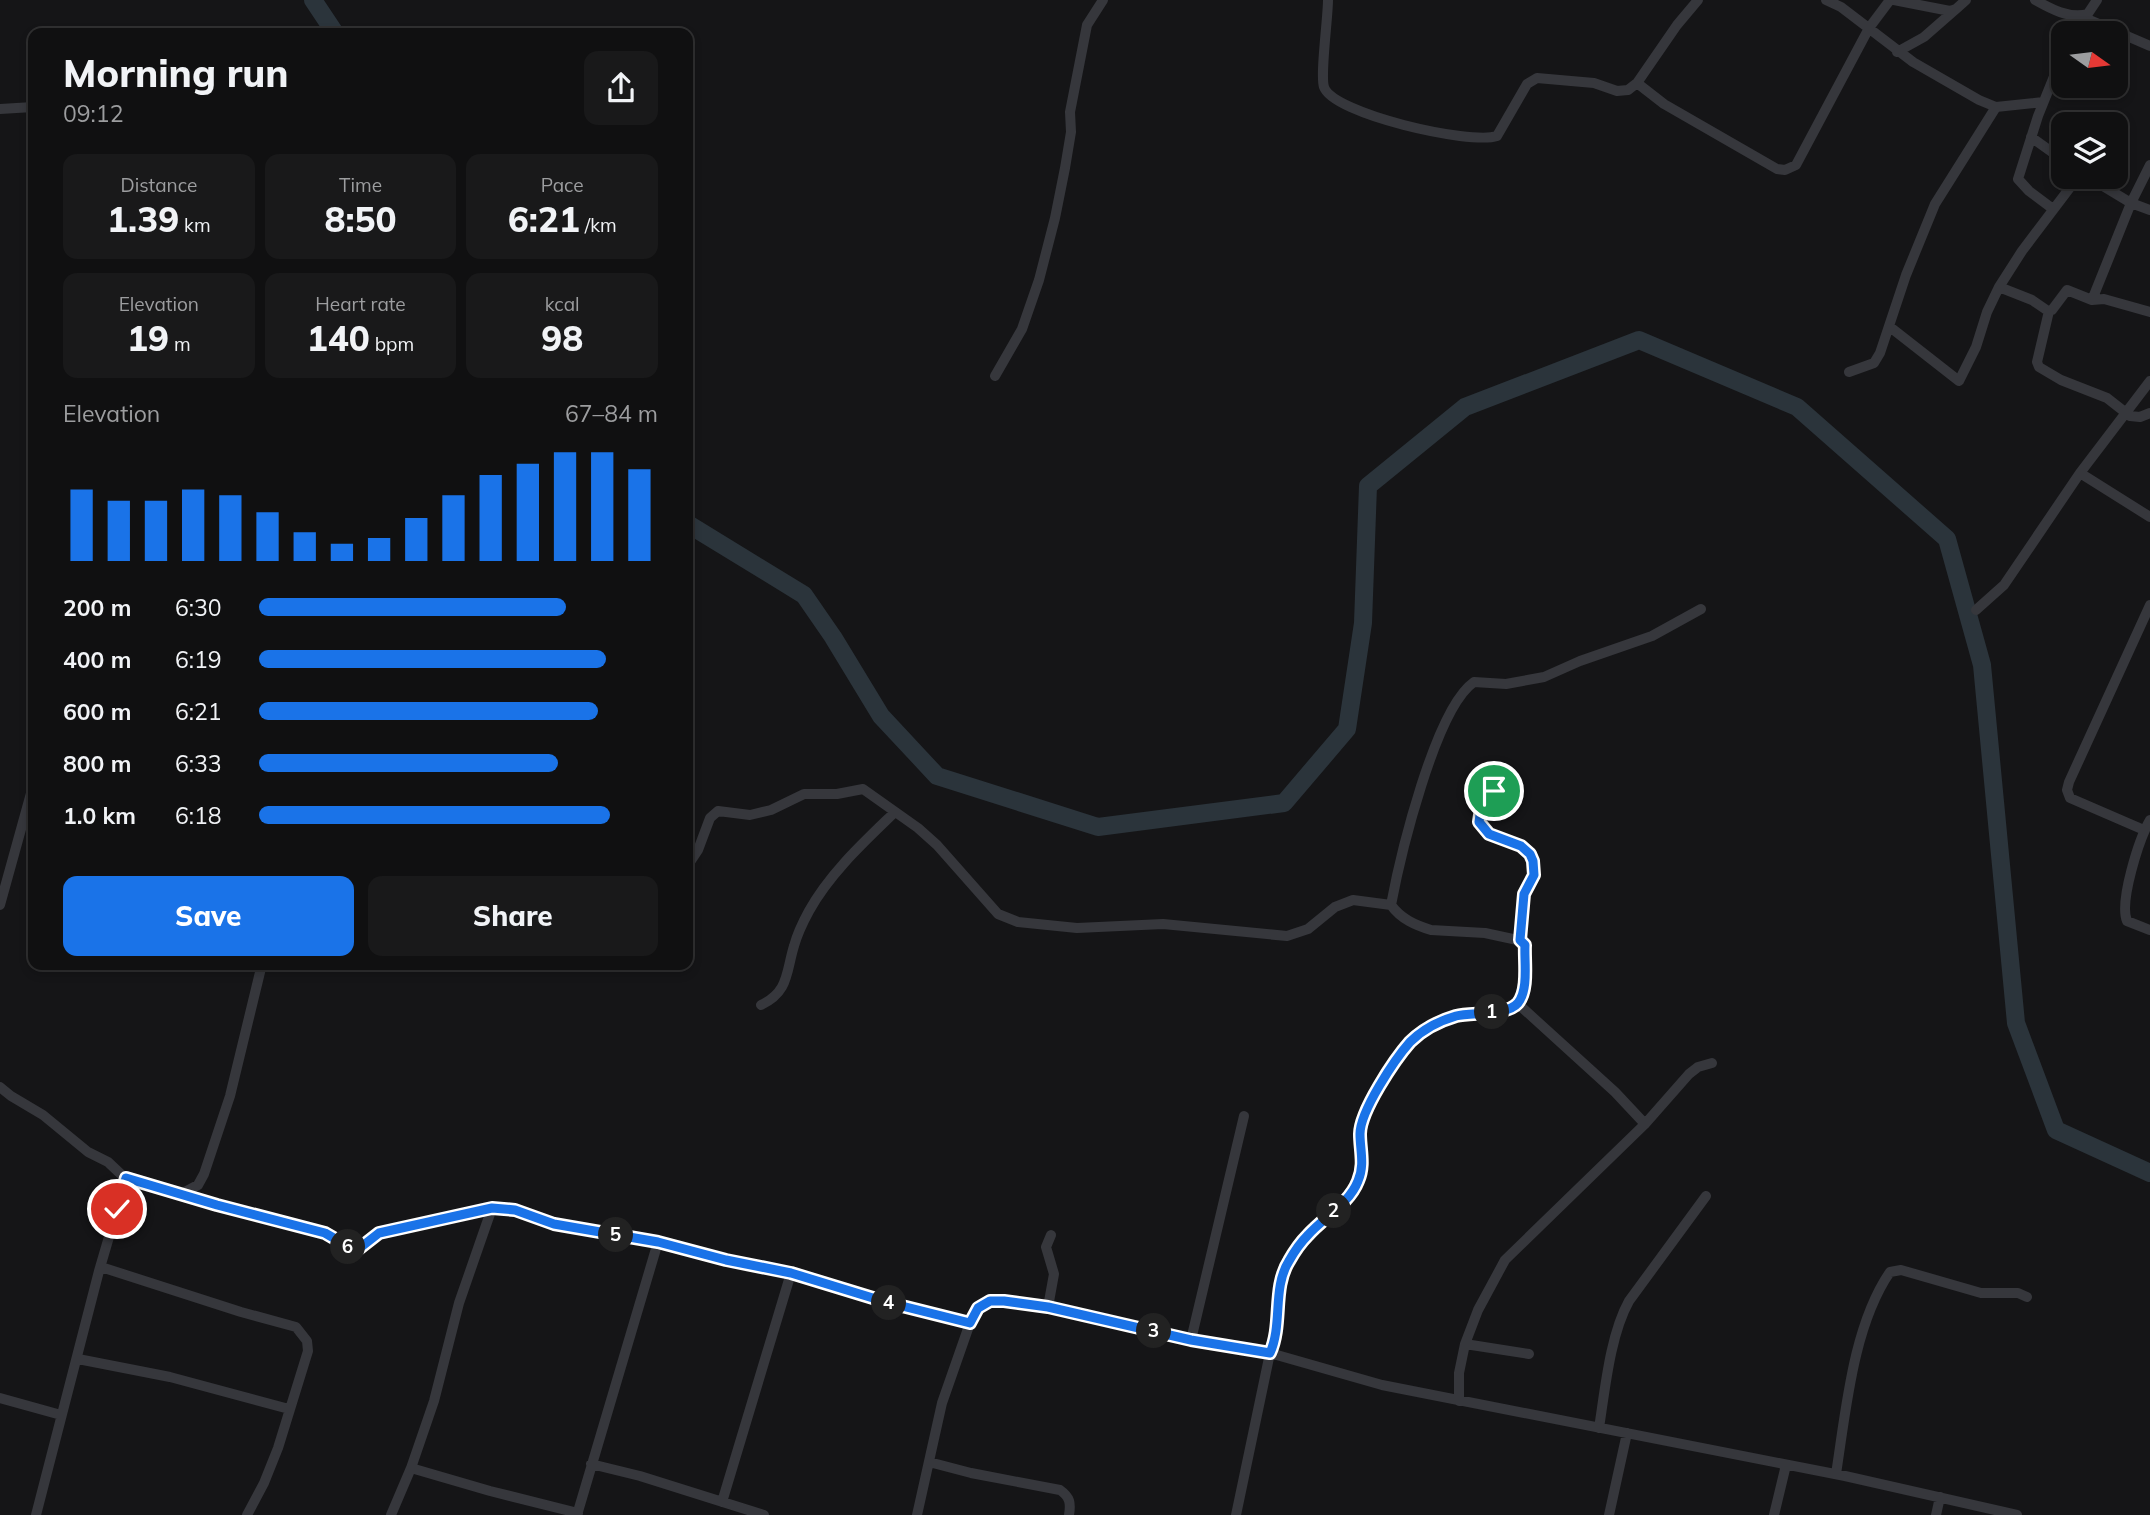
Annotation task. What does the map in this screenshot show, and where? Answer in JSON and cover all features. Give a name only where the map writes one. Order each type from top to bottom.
[{"type":"street","points":[[995,376],[1022,329],[1039,280],[1065,168],[1071,132],[1070,112],[1087,25],[1102,0]]},
{"type":"street","points":[[1328,0],[1323,84],[1331,96],[1346,105],[1416,129],[1448,136],[1494,137],[1527,84],[1538,78],[1594,83],[1617,91],[1628,90],[1637,83],[1676,25],[1698,0]]},
{"type":"street","points":[[1826,0],[1841,7],[1897,52],[1956,88],[1996,107],[2043,102]]},
{"type":"street","points":[[1637,83],[1673,110],[1777,169],[1785,170],[1796,165],[1869,28],[1892,0],[1942,10],[1956,9]]},
{"type":"street","points":[[1897,52],[1924,37],[1966,0]]},
{"type":"street","points":[[2035,0],[2063,13],[2087,16],[2150,46]]},
{"type":"street","points":[[2084,21],[2097,0]]},
{"type":"street","points":[[2051,83],[2018,179],[2053,209]]},
{"type":"street","points":[[0,108],[28,107]]},
{"type":"street","points":[[1849,372],[1874,363],[1935,204],[1996,107]]},
{"type":"street","points":[[2031,137],[2051,151]]},
{"type":"street","points":[[2092,300],[2131,203],[2150,165]]},
{"type":"street","points":[[1890,327],[1959,381],[1976,347],[1987,312],[1999,287],[2022,251],[2069,189]]},
{"type":"street","points":[[2108,189],[2131,203],[2150,210]]},
{"type":"street","points":[[1999,287],[2032,300],[2049,311]]},
{"type":"street","points":[[2150,312],[2104,299],[2092,300],[2067,290],[2049,311],[2037,362],[2039,368],[2107,398],[2135,417],[2150,413]]},
{"type":"street","points":[[1976,610],[2004,585],[2080,473],[2124,412],[2150,382]]},
{"type":"street","points":[[2080,473],[2150,517]]},
{"type":"street","points":[[2144,830],[2070,798],[2067,790],[2150,605]]},
{"type":"street","points":[[1391,905],[1398,869],[1424,776],[1444,725],[1456,702],[1470,685],[1478,681],[1501,685],[1544,677],[1580,661],[1653,636],[1701,609]]},
{"type":"street","points":[[693,858],[709,818],[718,811],[750,815],[771,810],[804,794],[837,794],[863,789],[937,845],[998,914],[1018,922],[1077,928],[1163,924],[1287,936],[1308,929],[1335,907],[1353,900],[1391,905],[1401,916],[1431,930],[1485,933],[1520,940],[1525,945],[1524,983],[1517,1003],[1497,1011],[1457,1016],[1427,1027],[1411,1041],[1391,1066],[1366,1112],[1359,1131],[1362,1161],[1359,1179],[1352,1193],[1307,1235],[1289,1261],[1283,1273],[1276,1338],[1270,1353],[1236,1515]]},
{"type":"street","points":[[1494,791],[1480,815],[1479,822],[1489,834],[1521,846],[1530,854],[1535,867],[1524,894],[1520,940]]},
{"type":"street","points":[[0,905],[28,804]]},
{"type":"street","points":[[761,1005],[773,999],[782,988],[794,945],[810,910],[860,844],[895,812]]},
{"type":"street","points":[[2150,820],[2144,830],[2132,868],[2124,910],[2127,921],[2150,930]]},
{"type":"street","points":[[181,1194],[198,1185],[204,1174],[230,1096],[261,970]]},
{"type":"street","points":[[1517,1003],[1615,1092],[1645,1124]]},
{"type":"street","points":[[1459,1401],[1459,1373],[1465,1344],[1478,1310],[1505,1259],[1645,1124],[1689,1074],[1698,1067],[1712,1063]]},
{"type":"street","points":[[0,1087],[43,1115],[88,1152],[108,1162],[126,1178],[230,1209],[325,1233],[355,1251],[379,1233],[492,1208],[515,1210],[554,1224],[658,1242],[791,1273],[886,1302],[970,1323]]},
{"type":"street","points":[[1191,1340],[1244,1116]]},
{"type":"street","points":[[36,1515],[126,1178]]},
{"type":"street","points":[[1599,1428],[1607,1374],[1624,1311],[1706,1196]]},
{"type":"street","points":[[391,1515],[411,1468],[434,1401],[459,1303],[492,1208]]},
{"type":"street","points":[[1048,1307],[1054,1274],[1046,1247],[1051,1235]]},
{"type":"street","points":[[411,1468],[577,1514],[658,1242]]},
{"type":"street","points":[[101,1267],[296,1327],[307,1342],[308,1351],[269,1471],[247,1515]]},
{"type":"street","points":[[1836,1474],[1861,1335],[1890,1272],[1901,1270],[1981,1293],[2018,1293],[2027,1297]]},
{"type":"street","points":[[722,1502],[791,1273]]},
{"type":"street","points":[[916,1515],[942,1403],[970,1323],[978,1308],[990,1301],[1048,1307],[1191,1340],[1270,1353],[1381,1385],[1836,1474],[2017,1515]]},
{"type":"street","points":[[1465,1344],[1529,1354]]},
{"type":"street","points":[[78,1359],[170,1377],[289,1409]]},
{"type":"street","points":[[0,1398],[61,1415]]},
{"type":"street","points":[[1609,1515],[1627,1433]]},
{"type":"street","points":[[929,1462],[982,1476],[1060,1490],[1070,1500],[1069,1515]]},
{"type":"street","points":[[592,1464],[640,1476],[764,1515]]},
{"type":"street","points":[[1773,1515],[1786,1465]]},
{"type":"street","points":[[1936,1515],[1940,1497]]},
{"type":"waterway","points":[[313,0],[332,28]]},
{"type":"waterway","points":[[693,527],[804,595],[881,716],[937,776],[1098,827],[1284,803],[1347,729],[1363,623],[1368,486],[1465,407],[1639,340],[1797,407],[1947,539],[1982,665],[2016,1023],[2056,1130],[2150,1173]]},
{"type":"route","points":[[117,1209],[126,1178],[325,1233],[356,1251],[379,1233],[502,1208],[554,1224],[658,1242],[791,1273],[886,1302],[970,1323],[978,1308],[990,1301],[1004,1301],[1048,1307],[1191,1340],[1270,1353],[1276,1338],[1283,1273],[1307,1235],[1352,1193],[1359,1179],[1362,1161],[1359,1131],[1366,1112],[1391,1066],[1411,1041],[1427,1027],[1457,1016],[1509,1008],[1517,1003],[1522,993],[1525,945],[1520,940],[1524,894],[1535,867],[1530,854],[1521,846],[1489,834],[1479,822],[1480,815],[1494,791]]}]
